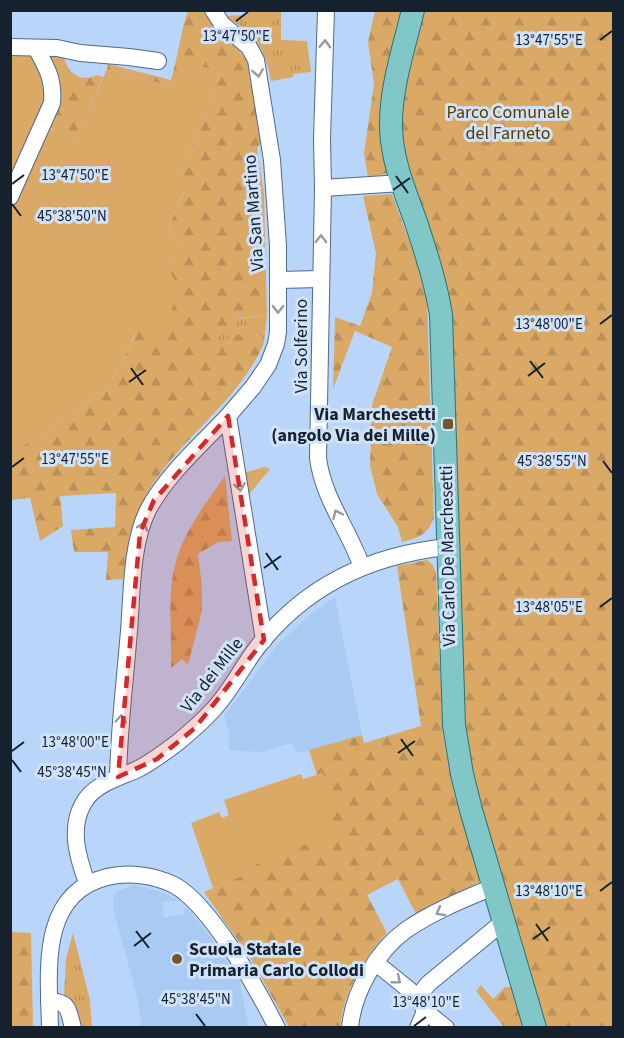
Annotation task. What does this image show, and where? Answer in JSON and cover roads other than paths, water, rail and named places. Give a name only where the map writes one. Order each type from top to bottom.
[{"type":"main road","name":"Via Carlo De Marchesetti","points":[[413,10],[391,112],[393,146],[402,183],[431,266],[441,315],[451,700],[456,742],[466,792],[535,1028]]},
{"type":"street","name":"Via San Martino","points":[[118,777],[132,585],[140,533],[154,500],[175,473],[253,387],[272,356],[278,332],[278,246],[272,160],[256,60],[249,47],[222,24],[213,10]]},
{"type":"street","name":"Via Solferino","points":[[327,10],[322,139],[319,467],[335,511],[357,551],[362,567]]},
{"type":"street","points":[[10,47],[57,48],[80,53],[158,61]]},
{"type":"street","points":[[10,197],[52,103],[53,87],[49,72],[36,48]]},
{"type":"street","points":[[323,188],[402,183]]},
{"type":"street","points":[[278,280],[321,279]]},
{"type":"street","points":[[228,416],[264,640]]},
{"type":"street","name":"Via dei Mille","points":[[87,883],[80,866],[75,835],[83,804],[92,792],[157,759],[195,728],[213,711],[264,640],[294,609],[308,599],[344,575],[385,558],[418,550],[447,547]]},
{"type":"street","points":[[50,1028],[50,942],[57,922],[69,900],[87,883],[119,874],[146,876],[174,885],[195,902],[225,938],[277,1028]]},
{"type":"street","points":[[350,1028],[353,1008],[362,987],[390,945],[406,930],[459,901],[493,887]]},
{"type":"street","points":[[418,1028],[421,1004],[428,984],[503,922]]},
{"type":"street","points":[[376,963],[446,1028]]},
{"type":"street","points":[[49,1001],[59,1002],[68,1008],[72,1028]]},
{"type":"place","name":"Via Marchesetti (angolo Via dei Mille)","points":[[448,424]]},
{"type":"place","name":"Scuola Statale Primaria Carlo Collodi","points":[[177,959]]},
{"type":"park label","name":"Parco Comunale del Farneto","points":[[508,122]]}]
